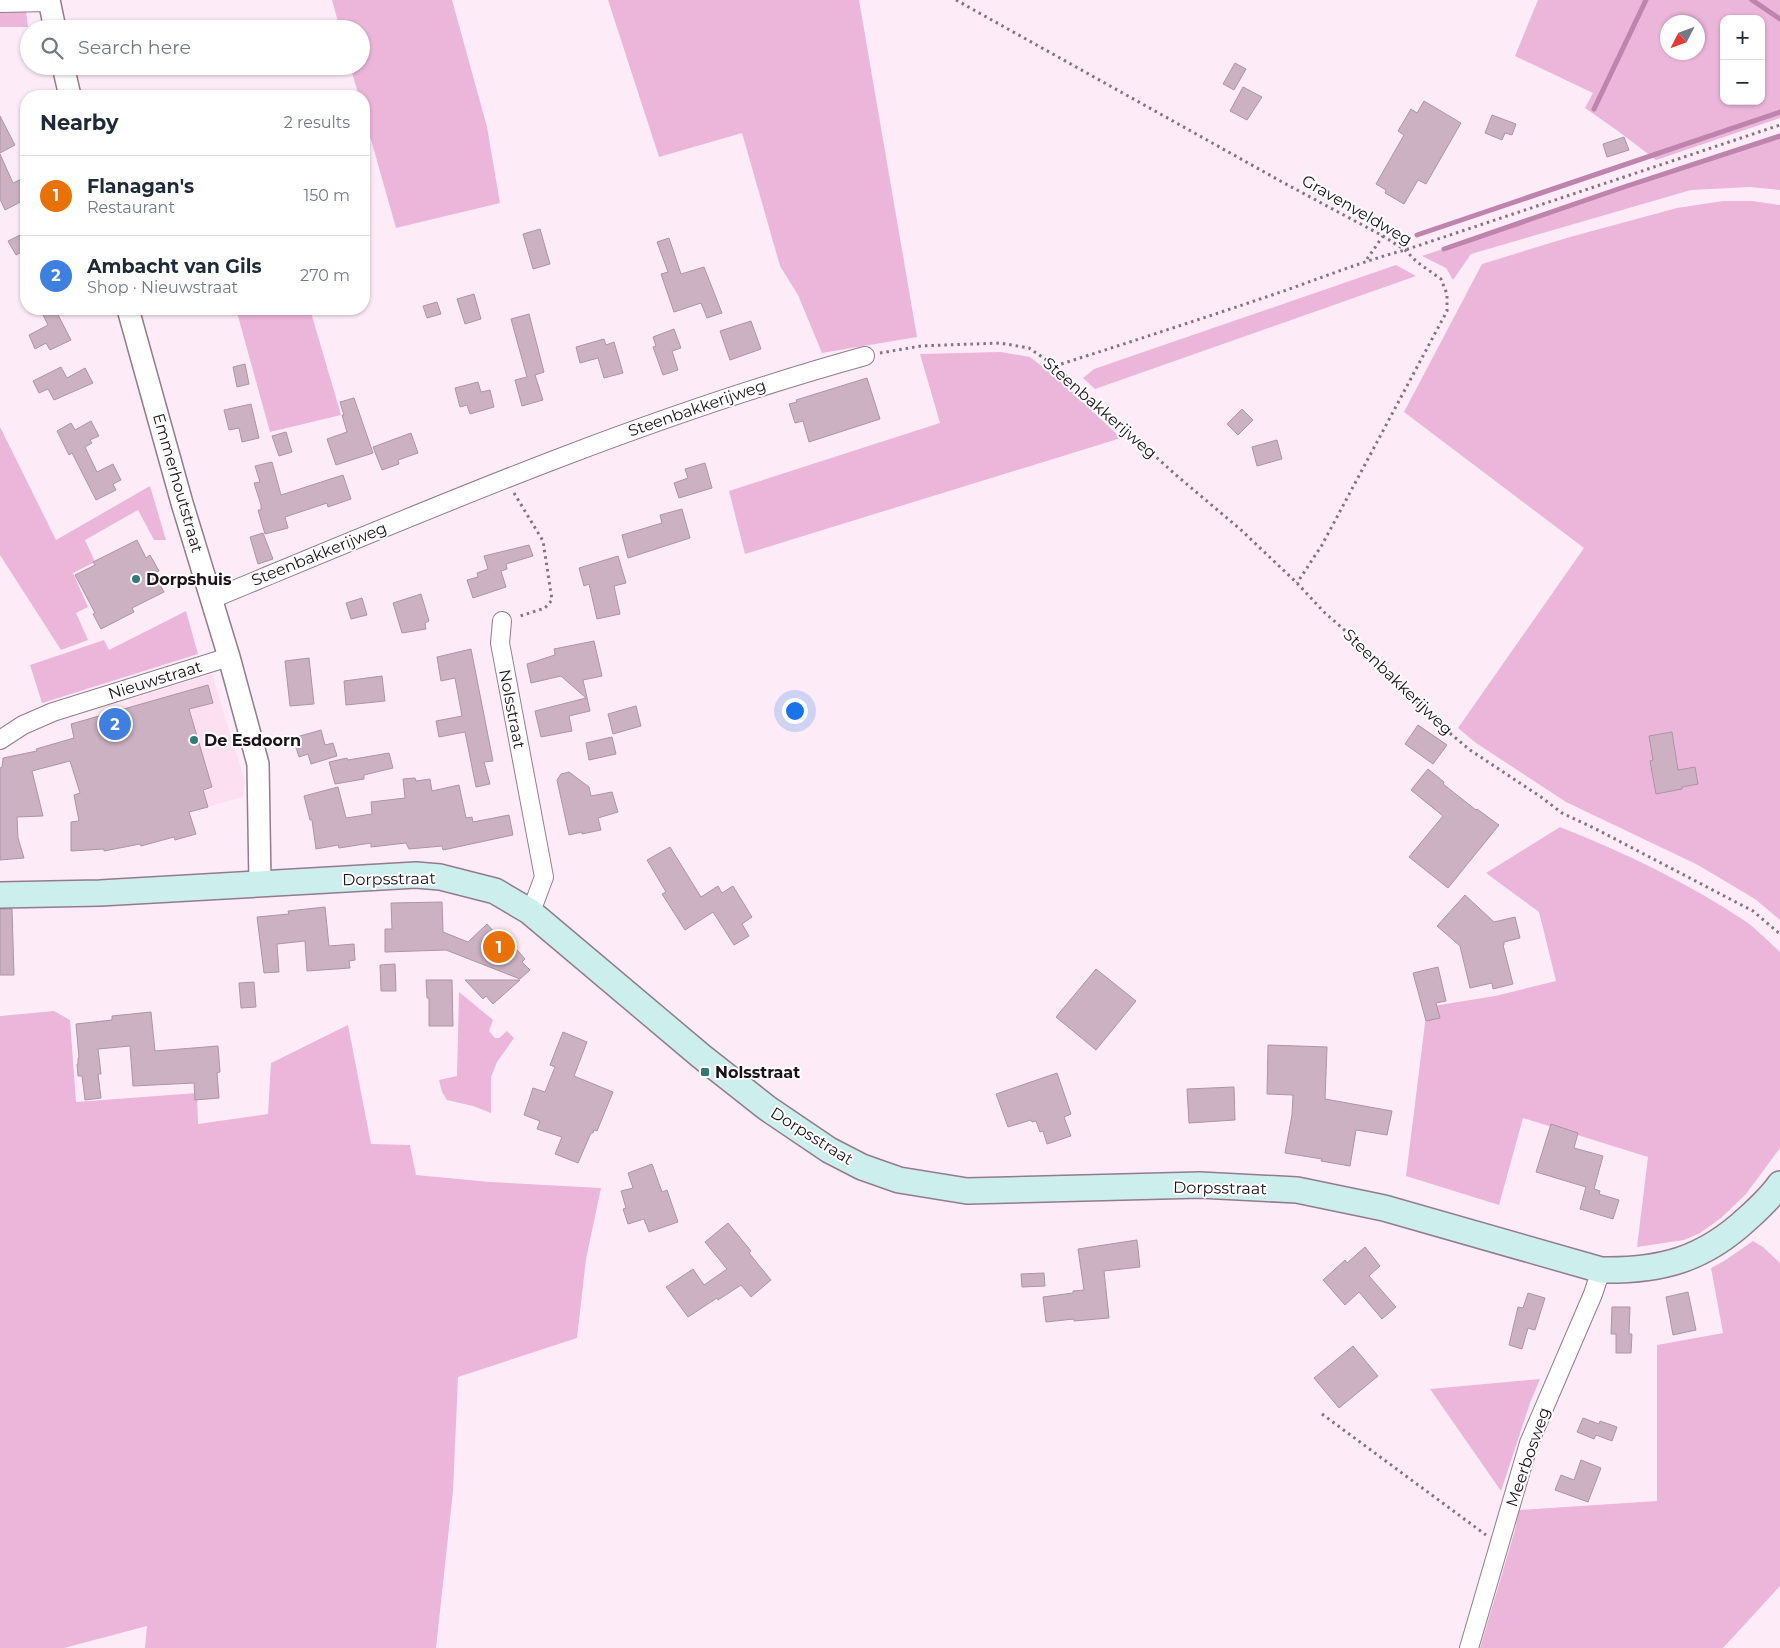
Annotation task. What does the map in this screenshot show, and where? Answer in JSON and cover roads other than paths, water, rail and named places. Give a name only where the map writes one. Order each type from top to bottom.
[{"type":"main road","name":"Dorpsstraat","points":[[0,895],[100,893],[416,875],[440,878],[495,891],[529,911],[701,1056],[767,1108],[829,1150],[862,1168],[899,1180],[967,1191],[1200,1185],[1297,1190],[1384,1208],[1601,1270],[1647,1269],[1679,1261],[1706,1250],[1736,1230],[1780,1184]]},
{"type":"street","points":[[0,2],[49,1],[53,20]]},
{"type":"street","points":[[65,75],[69,90]]},
{"type":"street","name":"Emmerhoutstraat","points":[[130,315],[182,503],[229,657],[258,764],[260,883]]},
{"type":"street","name":"Steenbakkerijweg","points":[[212,598],[505,478],[631,430],[751,389],[865,356]]},
{"type":"street","name":"Nolsstraat","points":[[502,621],[500,643],[544,877],[529,911]]},
{"type":"street","name":"Nieuwstraat","points":[[0,740],[23,725],[52,712],[229,657]]},
{"type":"street","name":"Meerbosweg","points":[[1469,1648],[1530,1443],[1593,1294],[1601,1270]]},
{"type":"waterway","points":[[1594,109],[1646,0]]},
{"type":"waterway","points":[[1752,0],[1780,19]]},
{"type":"waterway","points":[[1417,235],[1780,112]]},
{"type":"waterway","points":[[1444,249],[1780,136]]},
{"type":"place","name":"Dorpshuis","points":[[136,579]]},
{"type":"place","name":"Ambacht van Gils","points":[[115,724]]},
{"type":"place","name":"De Esdoorn","points":[[194,740]]},
{"type":"place","name":"Flanagan's","points":[[499,947]]},
{"type":"place","name":"Nolsstraat","points":[[705,1072]]}]
